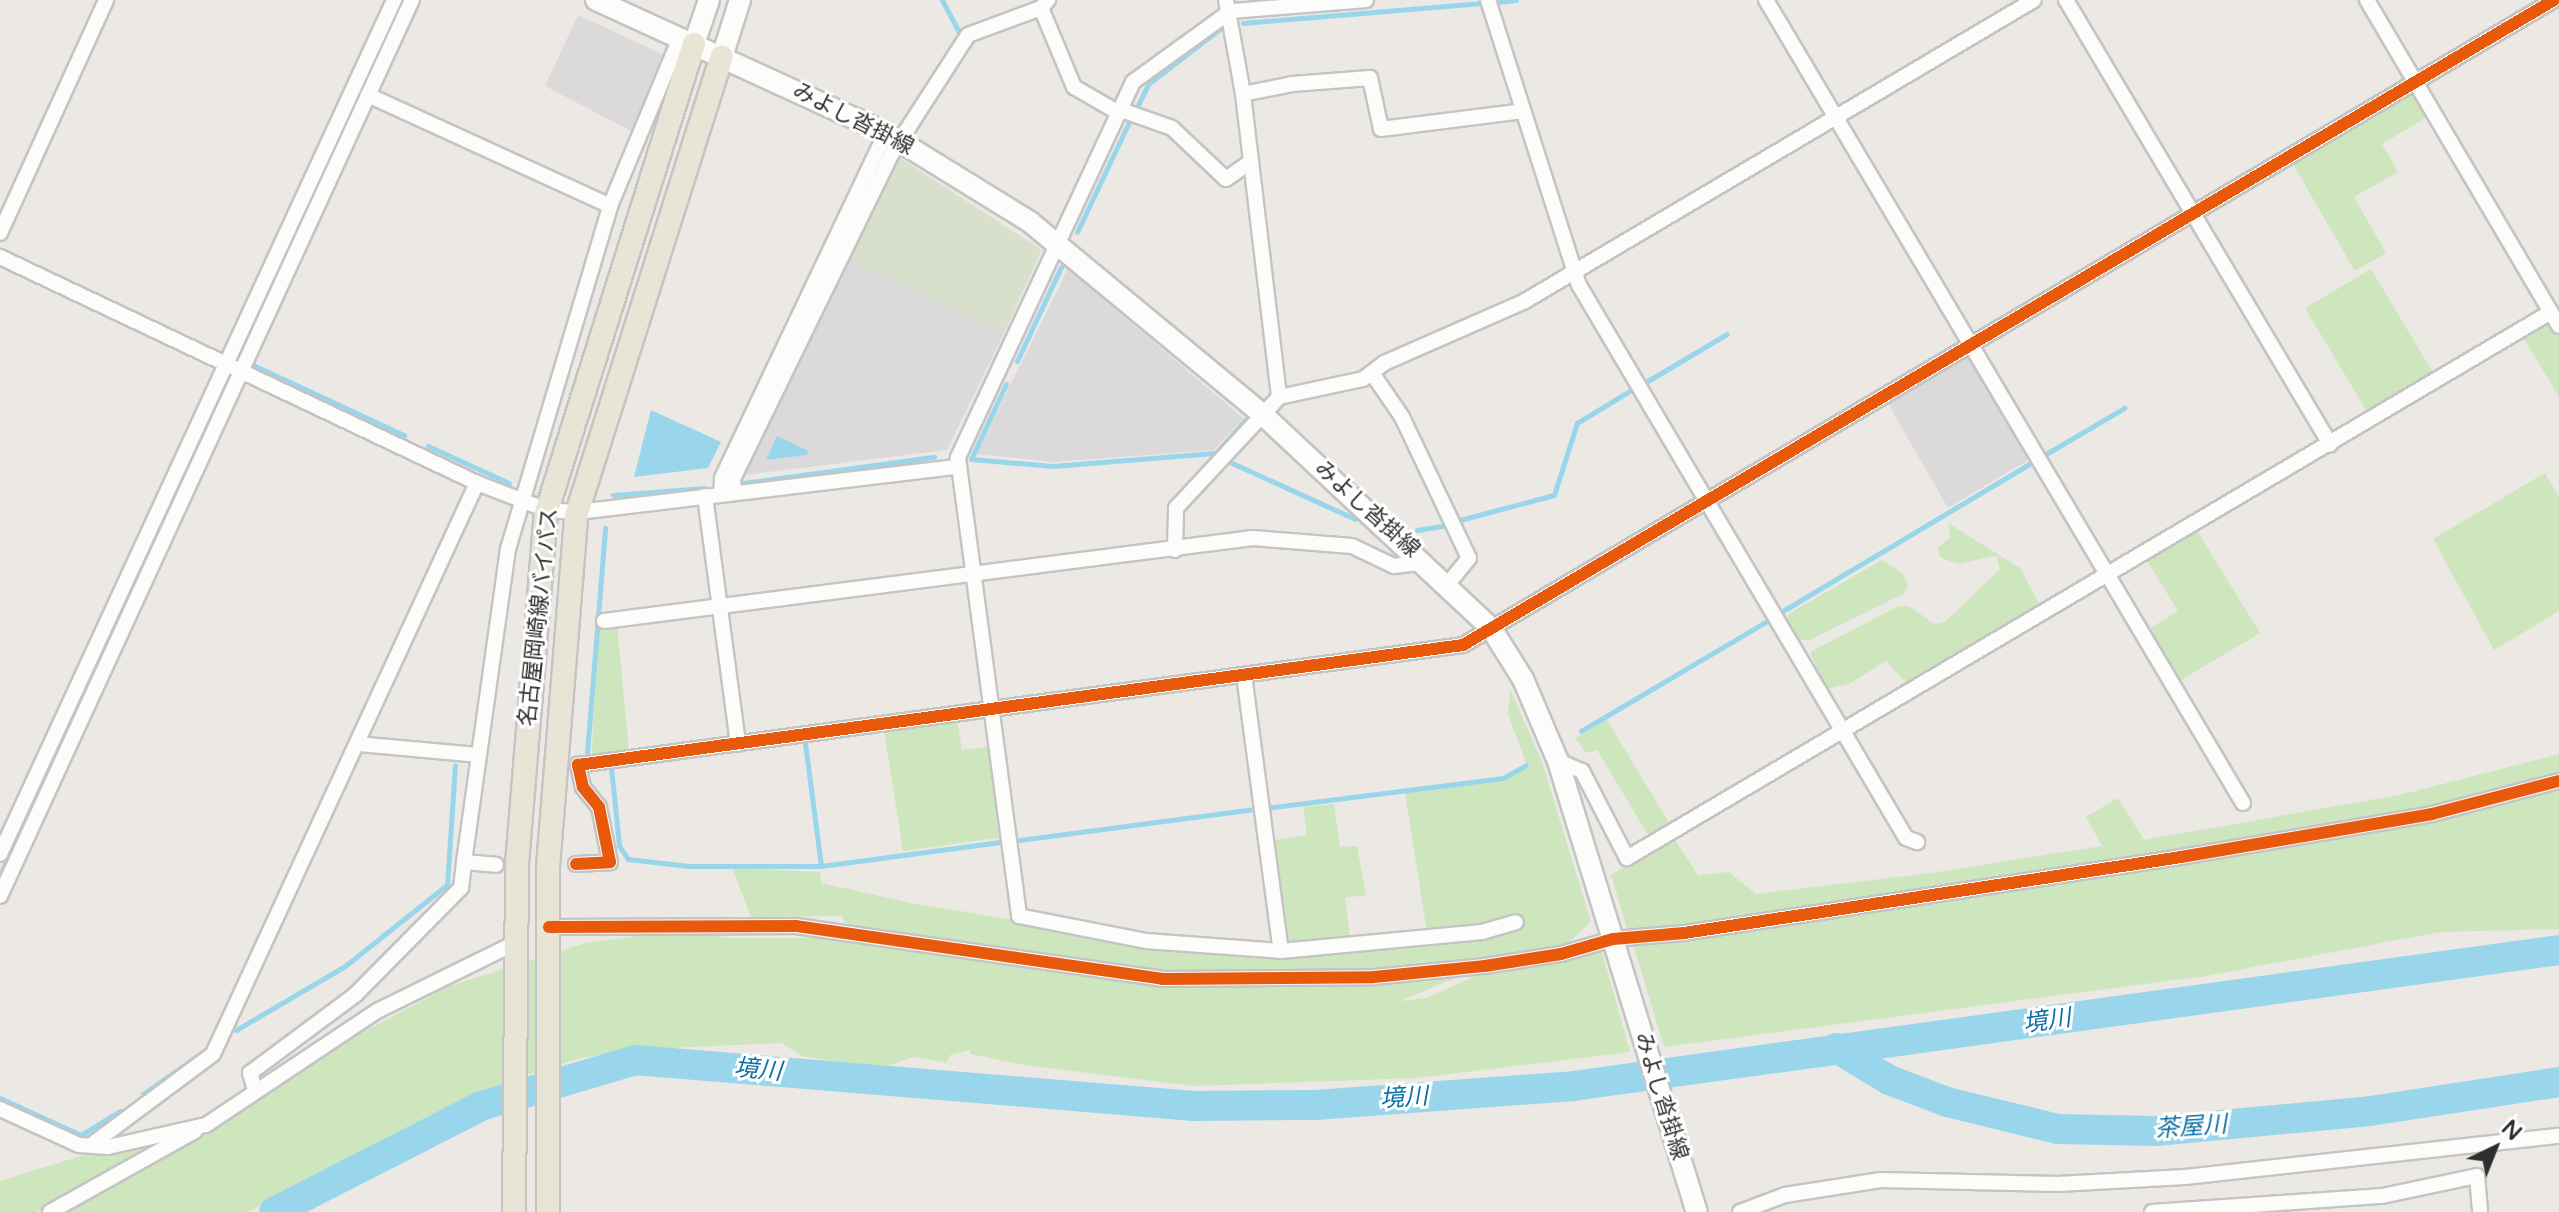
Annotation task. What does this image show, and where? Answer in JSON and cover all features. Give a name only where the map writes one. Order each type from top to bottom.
[{"type":"main road","name":"みよし沓掛線","points":[[596,0],[894,137],[1058,242],[1261,413],[1426,562],[1491,628],[1523,679],[1558,761],[1697,1212]]},
{"type":"main road","points":[[687,41],[709,0]]},
{"type":"main road","points":[[722,57],[740,0]]},
{"type":"main road","name":"名古屋岡崎線バイパス","points":[[514,1212],[517,864],[547,510],[687,41]]},
{"type":"main road","name":"名古屋岡崎線バイパス","points":[[548,1212],[548,867],[578,512],[722,57]]},
{"type":"street","points":[[0,233],[106,0]]},
{"type":"street","points":[[0,854],[394,0]]},
{"type":"street","points":[[0,896],[412,0]]},
{"type":"street","points":[[1366,0],[1228,5],[1133,82],[958,467],[1019,916],[1146,941],[1281,951],[1482,932],[1516,922]]},
{"type":"street","points":[[1488,0],[1574,270],[1906,838],[1917,842]]},
{"type":"street","points":[[1766,0],[2243,803]]},
{"type":"street","points":[[1175,550],[1176,508],[1279,397],[1372,373],[1525,301],[2034,0]]},
{"type":"street","points":[[2066,0],[2330,444]]},
{"type":"street","points":[[2367,0],[2559,326]]},
{"type":"street","points":[[576,864],[610,862],[599,807],[583,787],[578,765],[1463,645],[2554,0]]},
{"type":"street","points":[[728,493],[722,478],[894,137],[968,35],[1044,4],[1074,87],[1120,112],[1172,128],[1226,179],[1249,163]]},
{"type":"street","points":[[1228,5],[1243,94],[1279,397]]},
{"type":"street","points":[[255,1090],[250,1073],[355,995],[461,888],[508,549],[521,500],[610,206],[687,41]]},
{"type":"street","points":[[1243,94],[1292,84],[1370,78],[1381,129],[1523,111]]},
{"type":"street","points":[[368,95],[610,206]]},
{"type":"street","points":[[0,257],[477,483],[547,510],[578,512],[958,467]]},
{"type":"street","points":[[1558,761],[1582,771],[1627,858],[2551,312]]},
{"type":"street","points":[[1372,373],[1402,417],[1469,558],[1448,584]]},
{"type":"street","points":[[91,1145],[213,1054],[477,483]]},
{"type":"street","points":[[705,496],[738,744]]},
{"type":"street","points":[[604,621],[719,609],[1105,554],[1175,550],[1253,538],[1352,546],[1394,566],[1426,562]]},
{"type":"street","points":[[1244,675],[1281,951]]},
{"type":"street","points":[[358,744],[479,755]]},
{"type":"street","points":[[549,927],[796,926],[978,948],[1087,970],[1211,980],[1436,972],[1561,954],[1613,939],[2181,857],[2432,814],[2559,781]]},
{"type":"street","points":[[464,862],[496,865]]},
{"type":"street","points":[[50,1212],[153,1159],[377,1011],[515,952]]},
{"type":"street","points":[[0,1109],[79,1145],[108,1147],[206,1125]]},
{"type":"street","points":[[1740,1212],[1785,1195],[1881,1180],[2058,1184],[2185,1177],[2559,1136]]},
{"type":"street","points":[[2152,1212],[2382,1196],[2477,1176],[2480,1212]]},
{"type":"shaded area","points":[[578,15],[664,55],[631,131],[545,86]]},
{"type":"shaded area","points":[[847,259],[1004,333],[947,450],[744,475]]},
{"type":"shaded area","points":[[1068,269],[1243,418],[1214,450],[1054,462],[976,454]]},
{"type":"shaded area","points":[[1969,354],[2033,457],[1948,508],[1887,402]]},
{"type":"green space","points":[[2411,92],[2417,93],[2430,115],[2382,144],[2398,172],[2354,197],[2386,253],[2355,271],[2291,161]]},
{"type":"green space","points":[[897,156],[1042,250],[1004,333],[847,259]]},
{"type":"green space","points":[[2371,269],[2435,376],[2369,415],[2305,308]]},
{"type":"green space","points":[[2548,320],[2559,334],[2559,397],[2522,335]]},
{"type":"green space","points":[[2545,473],[2559,497],[2559,611],[2494,650],[2433,539]]},
{"type":"green space","points":[[1948,523],[2020,568],[2041,607],[1908,685],[1886,661],[1849,684],[1826,689],[1810,652],[1899,606],[1909,606],[1934,624],[1945,622],[2000,569],[1996,556],[1957,564],[1940,557],[1938,547],[1951,537]]},
{"type":"green space","points":[[2196,529],[2260,633],[2181,680],[2149,629],[2178,611],[2146,559]]},
{"type":"green space","points":[[1882,560],[1903,574],[1908,586],[1903,594],[1810,640],[1799,640],[1787,619],[1790,613]]},
{"type":"green space","points":[[617,625],[629,750],[592,754],[597,627]]},
{"type":"green space","points":[[1510,689],[1542,762],[1591,922],[1568,943],[1542,954],[1374,973],[1191,976],[847,927],[842,916],[751,917],[732,868],[820,872],[821,883],[911,903],[1198,950],[1450,939],[1514,931],[1518,926],[1508,924],[1427,933],[1405,793],[1504,780],[1528,768],[1508,714]]},
{"type":"green space","points":[[957,719],[962,750],[993,746],[1004,837],[903,851],[884,730]]},
{"type":"green space","points":[[1607,720],[1671,826],[1650,838],[1597,750],[1585,753],[1576,738]]},
{"type":"green space","points":[[2559,754],[2559,774],[2429,810],[1690,928],[1627,928],[1611,875],[1673,837],[1698,875],[1729,872],[1756,894],[1931,873],[2102,846],[2086,817],[2118,798],[2144,840],[2404,794]]},
{"type":"green space","points":[[2559,786],[2559,929],[2440,932],[2206,976],[1664,1047],[1633,944],[2305,843]]},
{"type":"green space","points":[[1334,804],[1340,847],[1357,846],[1366,895],[1345,898],[1351,944],[1292,946],[1283,942],[1271,841],[1307,835],[1303,807]]},
{"type":"green space","points":[[691,929],[725,938],[846,938],[1163,985],[1372,984],[1465,974],[1400,1001],[1426,998],[1492,969],[1601,948],[1630,1052],[1416,1078],[1193,1086],[1024,1065],[970,1054],[970,1050],[950,1055],[947,1063],[914,1057],[878,1069],[801,1056],[782,1043],[646,1049],[581,1058],[507,1081],[434,1113],[248,1212],[64,1212],[172,1153],[314,1058],[450,986],[585,943]]},
{"type":"green space","points":[[187,1132],[64,1203],[35,1212],[0,1212],[0,1181],[84,1155]]},
{"type":"water","points":[[651,410],[721,442],[708,468],[634,477]]},
{"type":"water","points":[[777,436],[809,451],[807,455],[766,460]]},
{"type":"waterway","points":[[238,357],[402,0]]},
{"type":"waterway","points":[[942,0],[960,34],[949,51]]},
{"type":"waterway","points":[[1498,2],[1516,0]]},
{"type":"waterway","points":[[1243,23],[1479,3]]},
{"type":"waterway","points":[[1137,107],[1148,84],[1225,25]]},
{"type":"waterway","points":[[1077,232],[1129,122]]},
{"type":"waterway","points":[[1017,361],[1061,267]]},
{"type":"waterway","points":[[1646,382],[1727,334]]},
{"type":"waterway","points":[[251,364],[404,435]]},
{"type":"waterway","points":[[0,875],[229,377]]},
{"type":"waterway","points":[[1006,384],[971,459],[1053,466],[1216,453],[1245,420]]},
{"type":"waterway","points":[[1456,521],[1554,495],[1577,423],[1633,389]]},
{"type":"waterway","points":[[2046,454],[2124,408]]},
{"type":"waterway","points":[[428,446],[509,483]]},
{"type":"waterway","points":[[743,483],[934,457]]},
{"type":"waterway","points":[[1781,612],[2034,461]]},
{"type":"waterway","points":[[1230,462],[1355,519]]},
{"type":"waterway","points":[[613,495],[704,488]]},
{"type":"waterway","points":[[1417,530],[1448,525]]},
{"type":"waterway","points":[[587,753],[605,528]]},
{"type":"waterway","points":[[1581,731],[1765,622]]},
{"type":"waterway","points":[[805,743],[821,866]]},
{"type":"waterway","points":[[236,1030],[345,966],[447,885],[455,765]]},
{"type":"waterway","points":[[1266,808],[1503,778],[1526,765]]},
{"type":"waterway","points":[[611,767],[619,846],[628,859],[689,866],[821,866],[1000,842]]},
{"type":"waterway","points":[[1012,841],[1255,809]]},
{"type":"waterway","name":"境川","points":[[274,1212],[481,1106],[635,1060],[1194,1106],[1316,1105],[1573,1086],[2559,950]]},
{"type":"waterway","name":"茶屋川","points":[[1836,1048],[1889,1080],[1947,1102],[2058,1129],[2156,1131],[2370,1111],[2559,1082]]},
{"type":"waterway","points":[[143,1094],[200,1054]]},
{"type":"waterway","points":[[0,1098],[81,1135],[120,1111]]},
{"type":"cycle path","points":[[576,864],[610,862],[599,807],[583,787],[578,765],[1463,645],[2554,0]]},
{"type":"cycle path","points":[[549,927],[796,926],[1162,979],[1374,977],[1485,966],[1561,954],[1613,939],[1684,933],[2181,857],[2432,814],[2559,781]]}]
